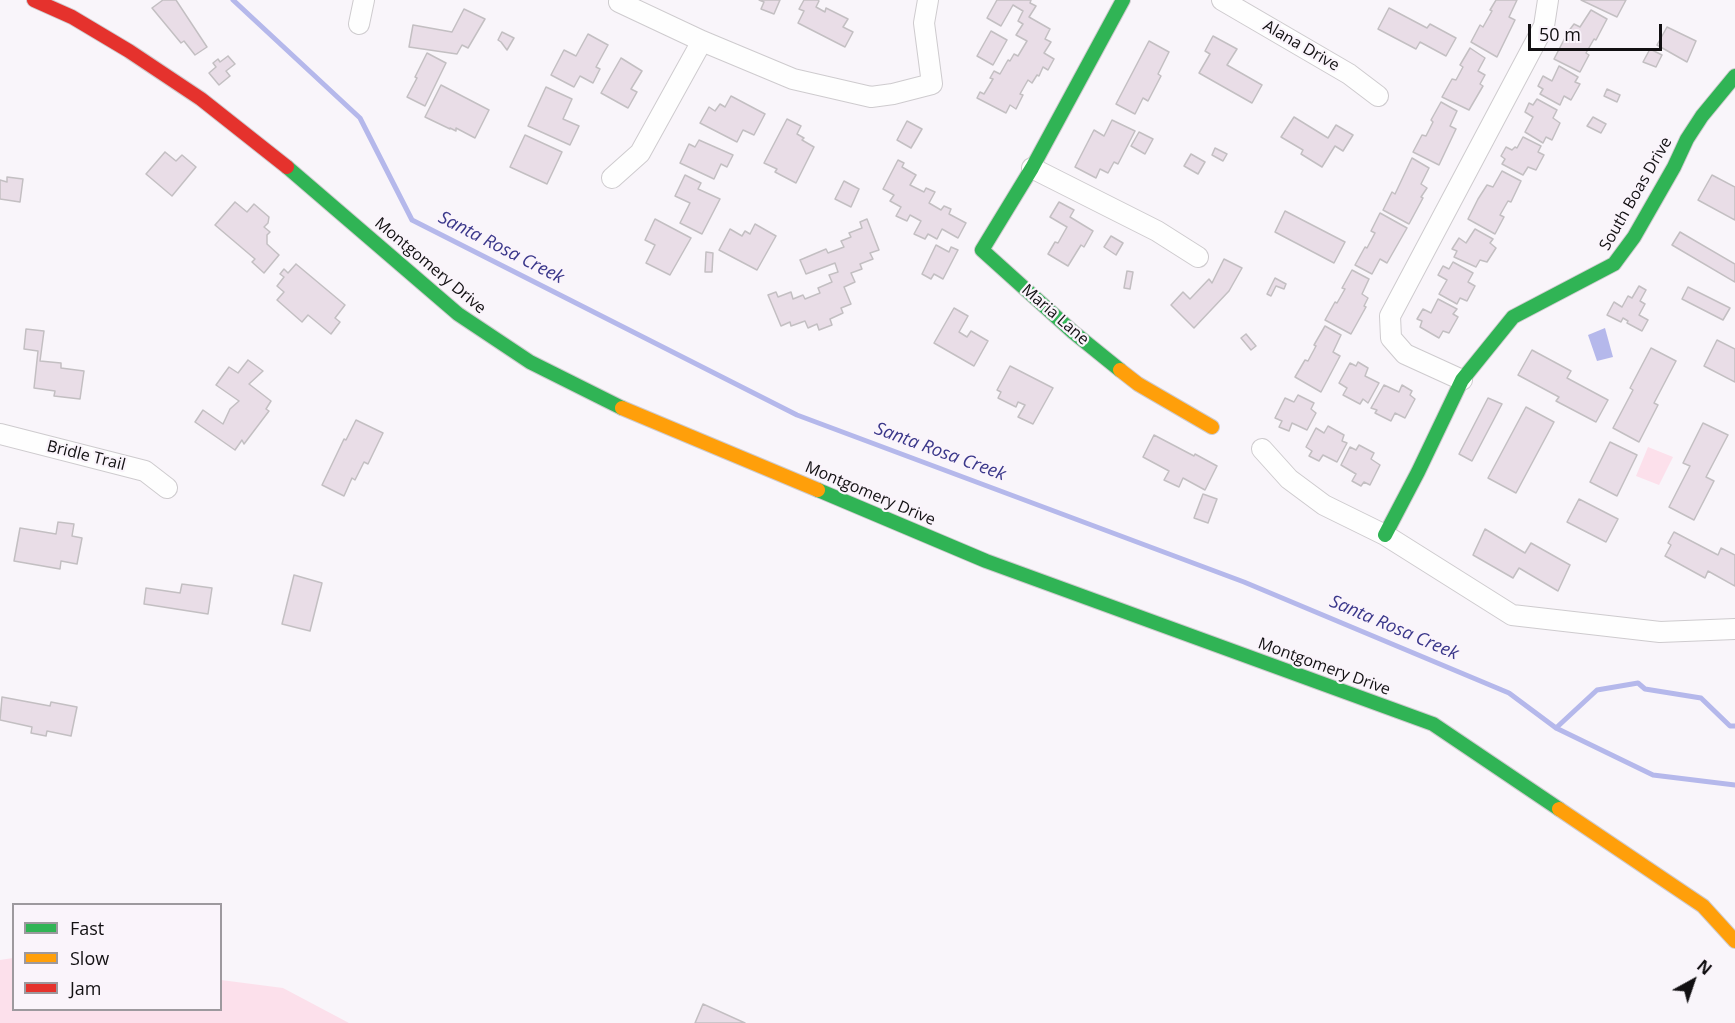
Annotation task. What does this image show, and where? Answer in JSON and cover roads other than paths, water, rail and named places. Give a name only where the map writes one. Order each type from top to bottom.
[{"type":"street","name":"Montgomery Drive","points":[[34,0],[72,17],[129,51],[201,99],[300,178],[458,314],[531,362],[608,402],[986,561],[1433,724],[1703,906],[1735,941]]},
{"type":"street","points":[[359,24],[364,0]]},
{"type":"street","points":[[619,2],[702,41],[793,79],[871,98],[932,84],[924,23],[928,0]]},
{"type":"street","name":"Maria Lane","points":[[1123,0],[1032,168],[982,250],[1073,332],[1138,384],[1212,427]]},
{"type":"street","name":"Alana Drive","points":[[1222,0],[1349,74],[1378,96]]},
{"type":"street","points":[[1462,380],[1405,354],[1391,338],[1390,316],[1544,26],[1548,0]]},
{"type":"street","points":[[612,178],[639,153],[702,41]]},
{"type":"street","name":"South Boas Drive","points":[[1385,535],[1462,380],[1513,318],[1614,264],[1634,237],[1687,139],[1702,116],[1735,76]]},
{"type":"street","points":[[1032,168],[1157,231],[1198,256]]},
{"type":"street","name":"Bridle Trail","points":[[0,434],[145,471],[167,488]]},
{"type":"street","points":[[1262,449],[1289,479],[1324,505],[1385,535],[1512,615],[1660,632],[1735,629]]},
{"type":"water","points":[[1605,328],[1613,357],[1597,361],[1588,335]]},
{"type":"waterway","name":"Santa Rosa Creek","points":[[233,0],[360,118],[412,220],[797,415],[1244,582],[1509,693],[1556,728],[1653,775],[1735,785]]},
{"type":"waterway","points":[[1556,728],[1597,690],[1638,683],[1645,689],[1701,698],[1730,726],[1735,726]]}]
